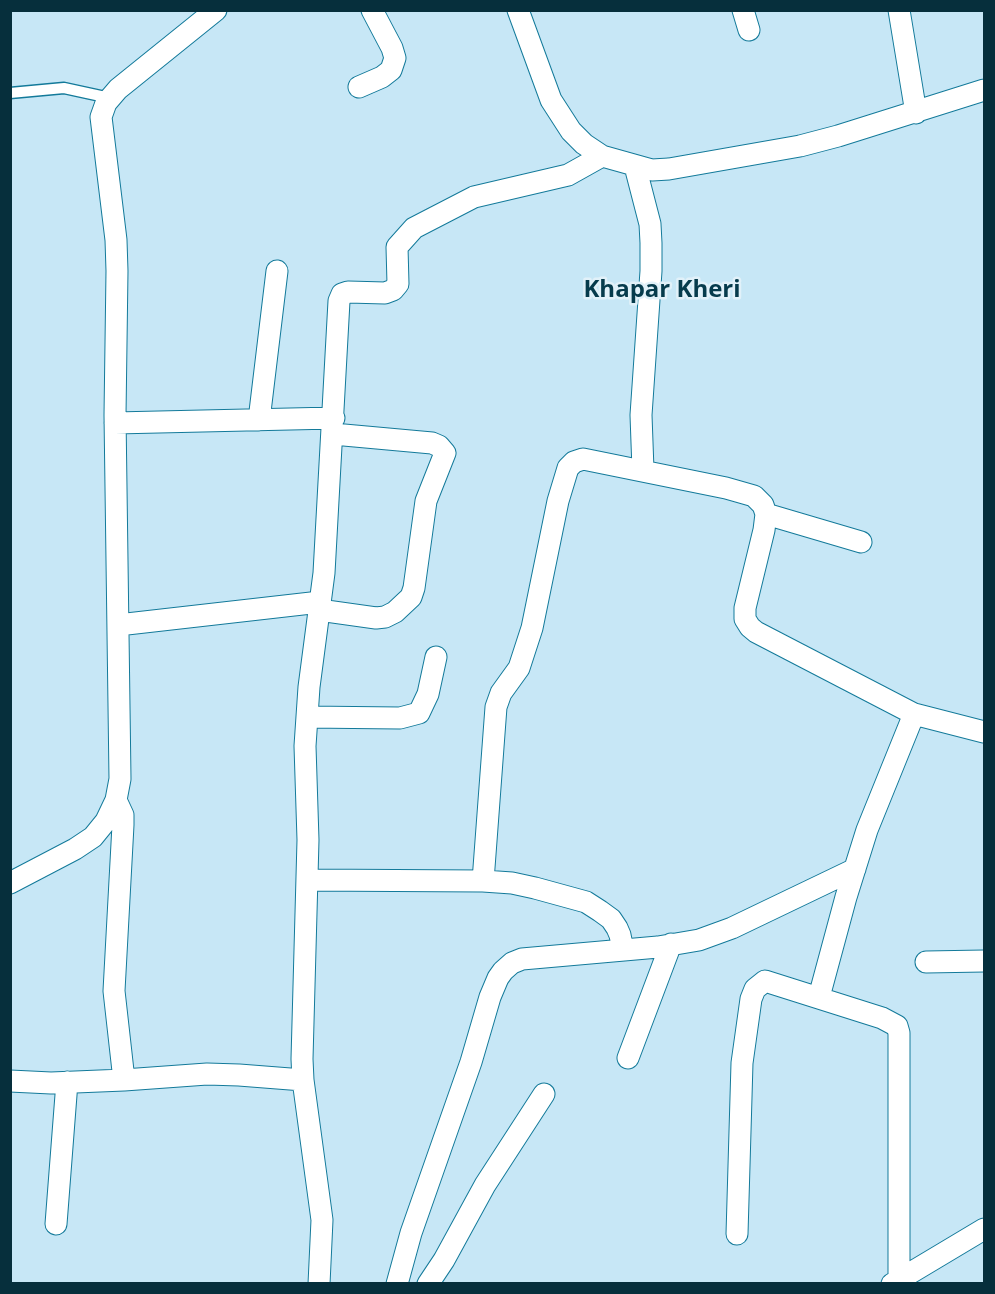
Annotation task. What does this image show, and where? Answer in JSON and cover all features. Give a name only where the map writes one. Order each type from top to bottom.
[{"type":"street","points":[[10,883],[93,837],[106,821],[116,800],[120,779],[116,240],[102,117],[106,103],[118,89],[216,10]]},
{"type":"street","points":[[360,87],[382,77],[391,70],[395,58],[372,10]]},
{"type":"street","points":[[518,10],[551,99],[571,131],[584,144],[602,156],[652,170],[800,146],[916,113],[984,90]]},
{"type":"street","points":[[899,10],[916,113]]},
{"type":"street","points":[[319,1284],[322,1220],[303,1080],[308,840],[305,746],[324,573],[339,301],[342,294],[348,292],[385,293],[393,290],[398,284],[397,247],[414,228],[457,205],[489,192],[568,175],[602,156]]},
{"type":"street","points":[[635,166],[650,224],[651,243],[641,415],[643,470]]},
{"type":"street","points":[[259,420],[277,271]]},
{"type":"street","points":[[116,423],[259,420],[333,426],[432,443],[440,446],[445,453],[426,501],[414,588],[411,597],[395,612],[376,618],[320,606],[118,625]]},
{"type":"street","points":[[483,880],[496,707],[501,693],[519,668],[532,627],[558,501],[568,468],[574,462],[583,459],[643,470],[754,496],[763,505],[766,514],[745,608],[745,619],[750,627],[914,714],[984,732]]},
{"type":"street","points":[[766,514],[861,542]]},
{"type":"street","points":[[307,717],[400,718],[419,713],[424,705],[436,657]]},
{"type":"street","points":[[819,997],[867,830],[914,714]]},
{"type":"street","points":[[116,800],[123,815],[123,825],[114,991],[124,1080]]},
{"type":"street","points":[[397,1284],[411,1233],[498,978],[512,963],[522,959],[623,950],[699,940],[732,928],[855,869]]},
{"type":"street","points":[[307,880],[483,880],[512,883],[586,902],[611,919],[620,934],[623,950]]},
{"type":"street","points":[[628,1058],[671,944]]},
{"type":"street","points":[[926,962],[984,961]]},
{"type":"street","points":[[737,1234],[742,1063],[751,999],[755,989],[765,981],[890,1021],[897,1026],[899,1033],[896,1281]]},
{"type":"street","points":[[10,1082],[124,1080],[229,1074],[303,1080]]},
{"type":"street","points":[[56,1224],[67,1082]]},
{"type":"street","points":[[428,1284],[444,1260],[485,1185],[544,1094]]},
{"type":"street","points":[[896,1281],[984,1229]]},
{"type":"lane","points":[[10,93],[64,88],[110,98]]},
{"type":"district","name":"Khapar Kheri","points":[[662,290]]}]
